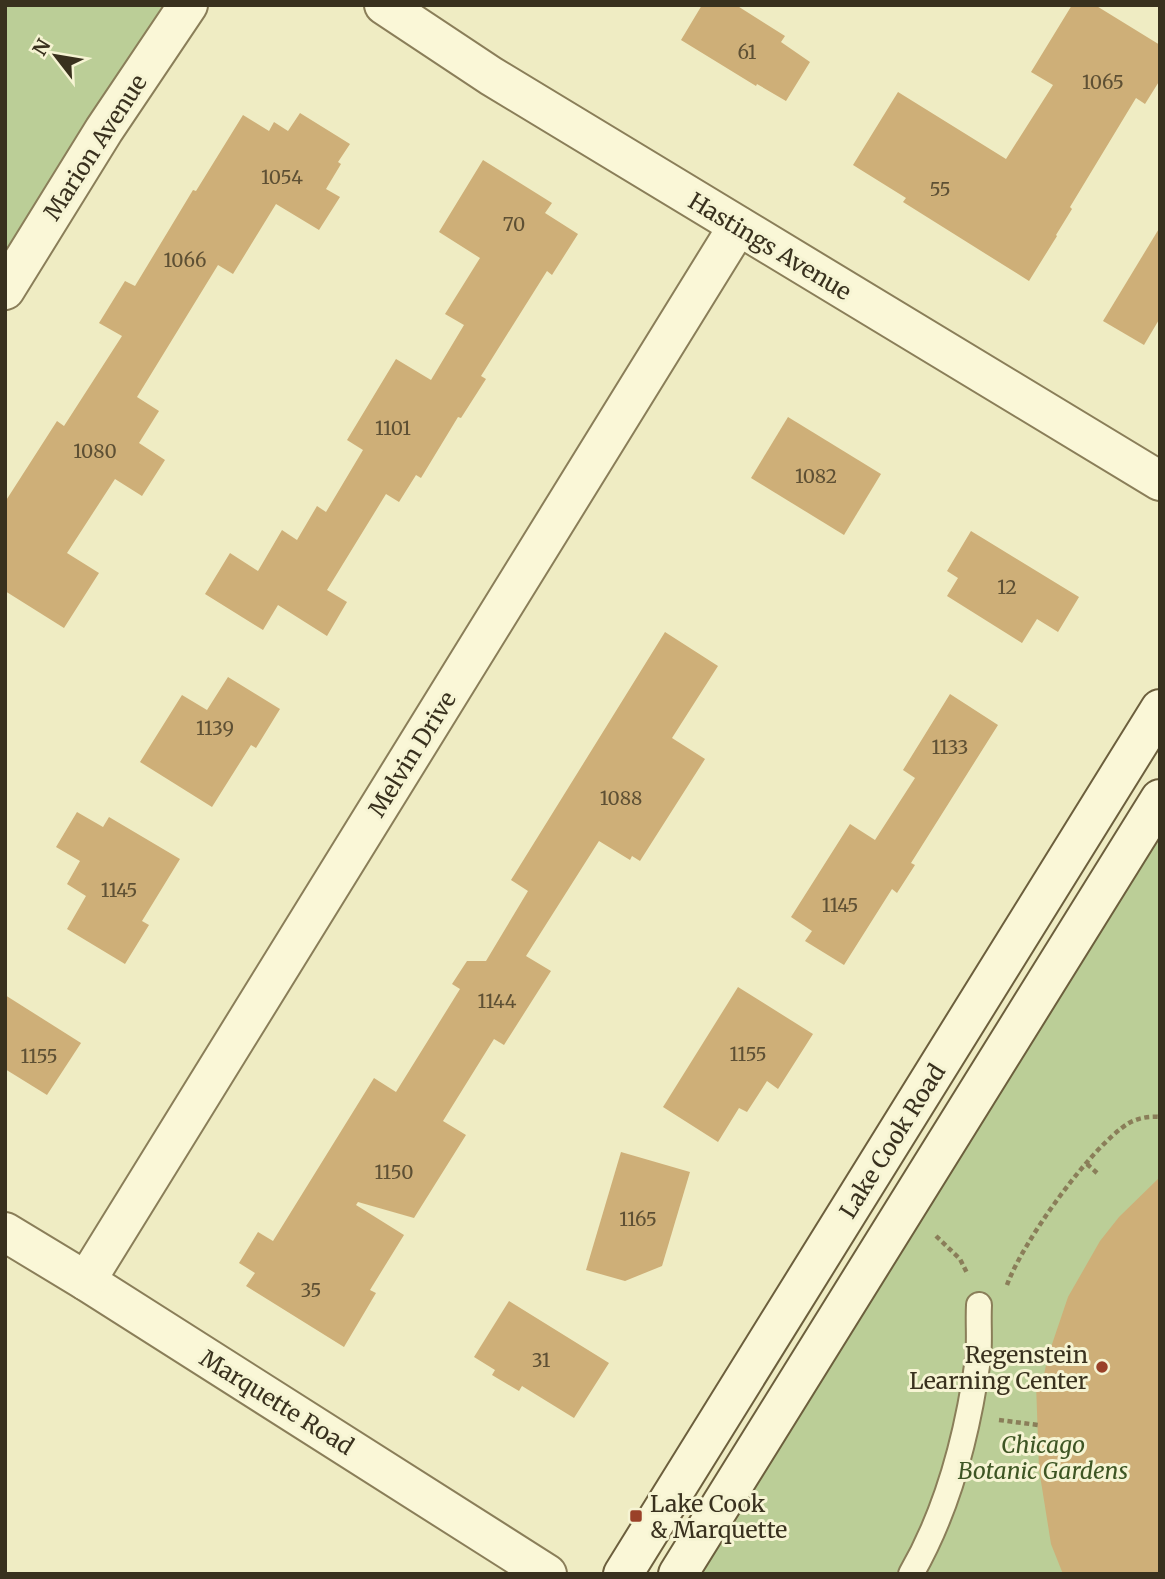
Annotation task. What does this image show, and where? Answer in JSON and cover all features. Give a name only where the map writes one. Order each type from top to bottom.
[{"type":"street","name":"Marion Avenue","points":[[5,290],[104,130],[188,5]]},
{"type":"street","name":"Hastings Avenue","points":[[384,5],[491,76],[1160,481]]},
{"type":"street","name":"Melvin Drive","points":[[86,1281],[738,226]]},
{"type":"street","name":"Lake Cook Road","points":[[623,1574],[1160,709]]},
{"type":"street","name":"Lake Cook Road","points":[[678,1574],[1160,799]]},
{"type":"street","name":"Marquette Road","points":[[5,1233],[86,1281],[547,1574]]},
{"type":"lane","points":[[911,1574],[935,1522],[957,1461],[984,1348],[979,1305]]},
{"type":"path","points":[[984,1348],[1013,1270],[1037,1229],[1109,1138],[1130,1122],[1149,1116],[1160,1116]]},
{"type":"path","points":[[1087,1164],[1097,1173]]},
{"type":"path","points":[[901,1213],[931,1231],[960,1259],[974,1287],[979,1305]]},
{"type":"green space","points":[[5,5],[163,5],[5,260]]},
{"type":"green space","name":"Chicago Botanic Gardens","points":[[1160,820],[1160,1574],[697,1574]]},
{"type":"building","points":[[702,5],[736,5],[785,36],[781,42],[810,62],[786,101],[681,40]]},
{"type":"building","points":[[1072,5],[1095,5],[1160,45],[1160,80],[1145,104],[1136,98],[1029,281],[903,202],[906,198],[853,165],[898,92],[1006,159],[1053,85],[1031,72]]},
{"type":"building","points":[[300,113],[350,144],[338,162],[341,164],[326,189],[340,197],[319,230],[276,204],[233,274],[218,265],[137,397],[159,411],[139,443],[165,460],[142,496],[115,479],[67,553],[99,573],[64,628],[5,591],[5,502],[57,421],[64,426],[122,336],[99,323],[125,281],[135,286],[193,190],[196,191],[243,115],[269,131],[274,122],[288,131]]},
{"type":"building","points":[[483,160],[552,203],[545,213],[578,234],[552,275],[547,271],[481,376],[486,379],[461,418],[458,417],[421,478],[416,475],[399,502],[386,494],[327,590],[347,602],[327,636],[278,605],[263,630],[205,594],[230,553],[258,571],[282,530],[297,540],[317,506],[326,512],[363,450],[347,440],[396,359],[431,380],[464,325],[445,314],[480,258],[439,232]]},
{"type":"building","points":[[1160,227],[1160,318],[1144,345],[1103,321]]},
{"type":"building","points":[[788,417],[881,474],[844,535],[751,478]]},
{"type":"building","points":[[971,531],[1079,597],[1058,632],[1037,619],[1022,643],[947,596],[958,578],[947,571]]},
{"type":"building","points":[[665,632],[718,666],[672,738],[705,759],[640,861],[632,856],[630,860],[599,841],[526,956],[551,971],[504,1045],[494,1039],[443,1121],[466,1135],[414,1218],[358,1202],[356,1205],[404,1235],[370,1290],[376,1293],[344,1347],[246,1286],[255,1273],[239,1263],[258,1232],[273,1241],[374,1078],[396,1092],[460,989],[452,984],[467,961],[486,961],[528,891],[511,880]]},
{"type":"building","points":[[228,677],[280,709],[256,748],[251,745],[212,807],[140,762],[182,695],[207,710]]},
{"type":"building","points":[[950,694],[998,725],[911,863],[915,865],[897,893],[892,889],[844,965],[805,941],[812,931],[791,917],[850,824],[875,840],[915,778],[903,770]]},
{"type":"building","points":[[77,812],[103,827],[109,817],[180,859],[142,921],[149,925],[125,964],[67,929],[86,896],[67,884],[80,861],[56,847]]},
{"type":"building","points":[[738,987],[813,1034],[778,1089],[767,1081],[747,1112],[739,1108],[718,1142],[663,1107]]},
{"type":"building","points":[[5,995],[81,1043],[47,1095],[5,1069]]},
{"type":"building","points":[[621,1152],[690,1172],[662,1266],[625,1281],[586,1270]]},
{"type":"building","name":"Regenstein Learning Center","points":[[1160,1177],[1160,1574],[1063,1574],[1051,1544],[1039,1469],[1036,1383],[1042,1384],[1048,1356],[1068,1297],[1100,1241],[1119,1217]]},
{"type":"building","points":[[509,1301],[609,1363],[574,1418],[522,1386],[519,1391],[492,1375],[495,1370],[474,1357]]},
{"type":"place","name":"Regenstein Learning Center","points":[[1102,1367]]},
{"type":"place","name":"Lake Cook & Marquette","points":[[636,1516]]}]
